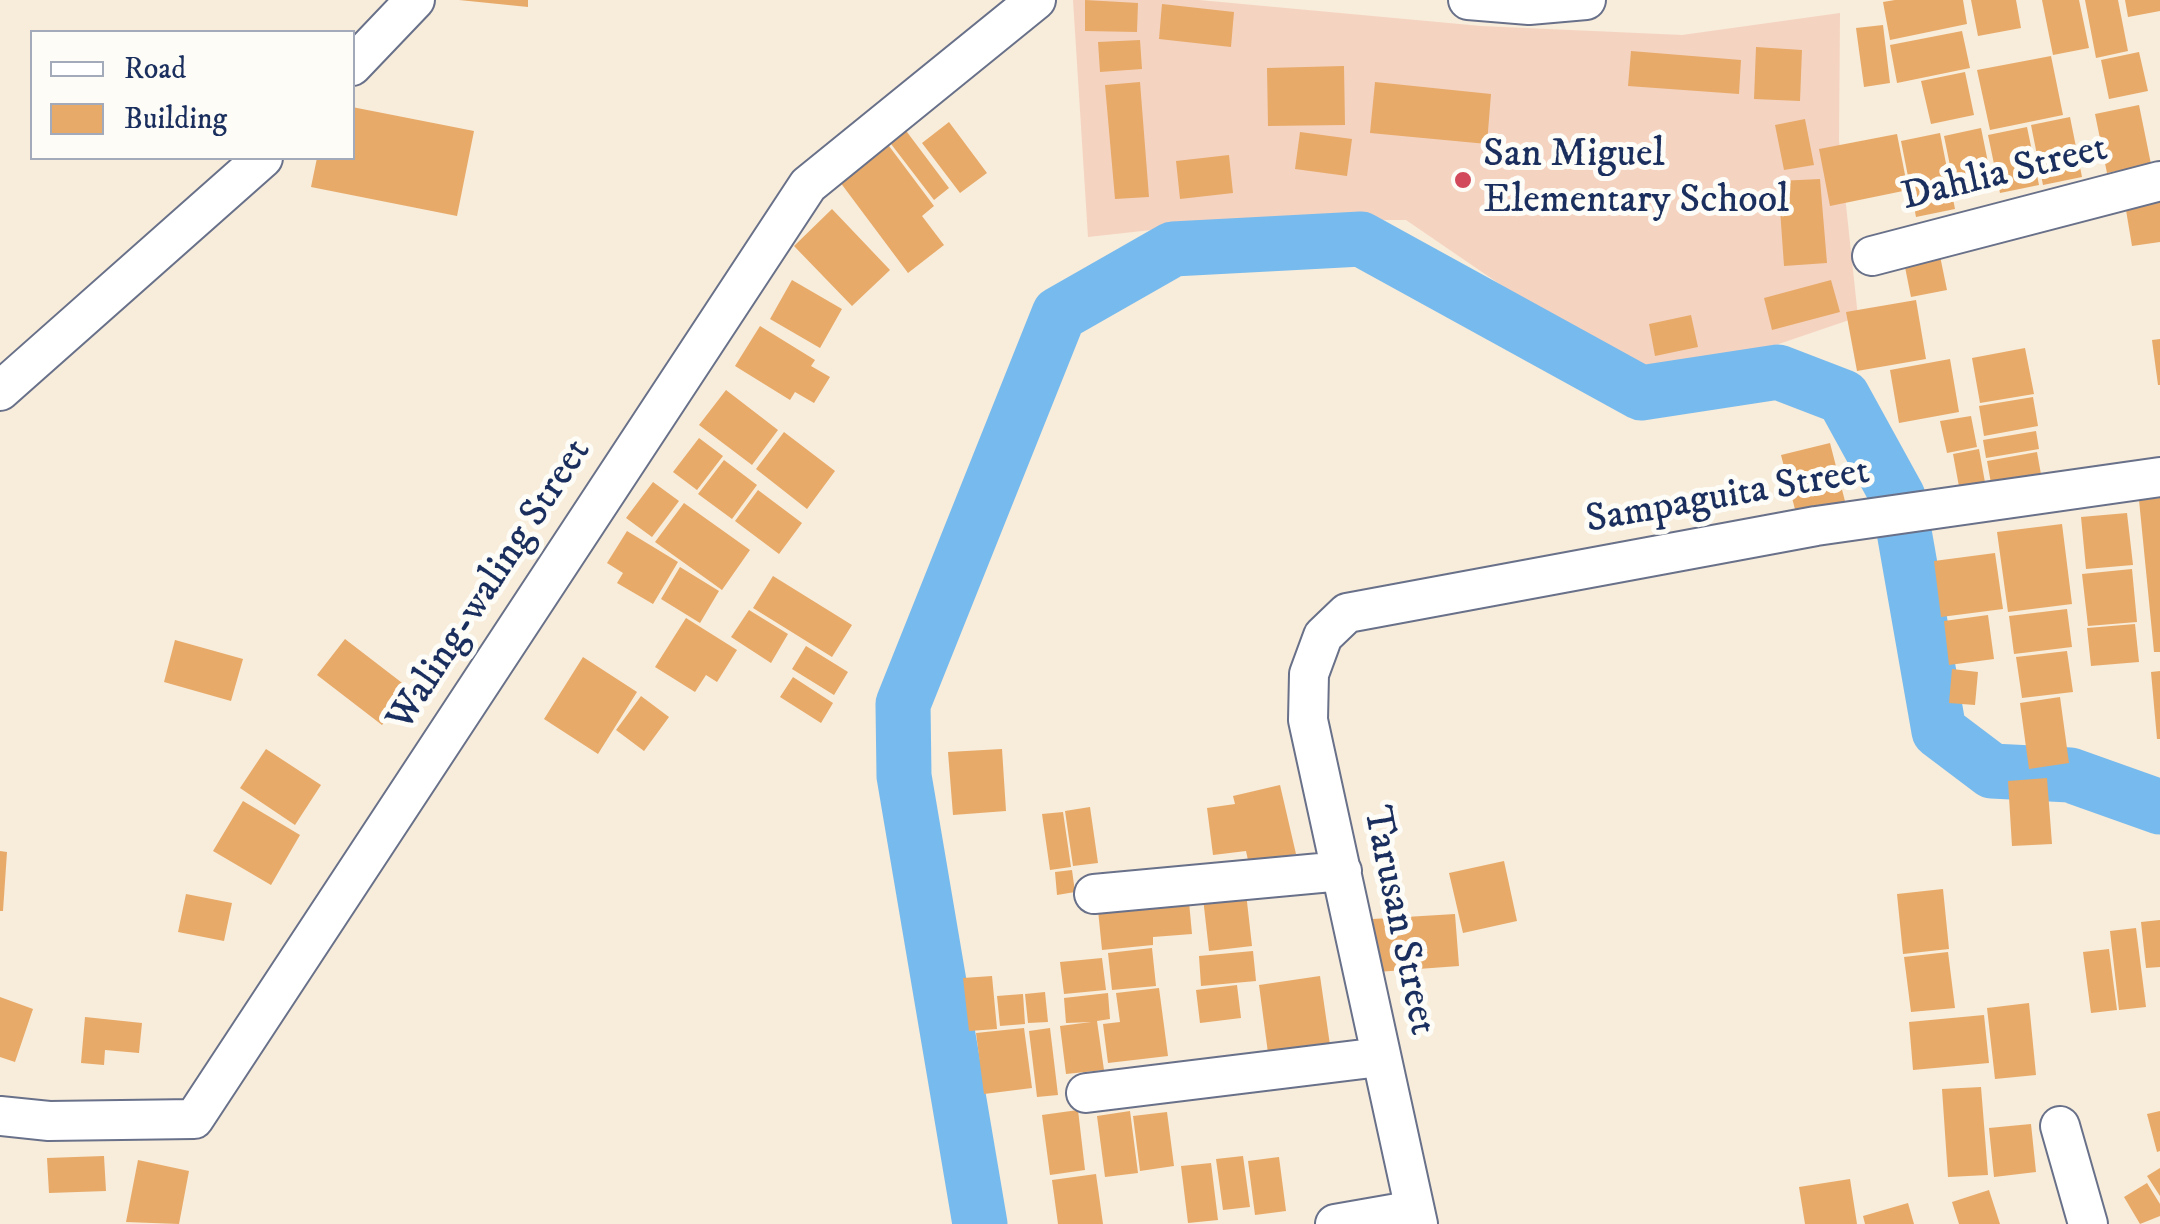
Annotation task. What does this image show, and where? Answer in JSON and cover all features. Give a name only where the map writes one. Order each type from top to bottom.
[{"type":"street","points":[[355,63],[415,0]]},
{"type":"street","name":"Waling-waling Street","points":[[0,1116],[49,1121],[194,1119],[808,185],[1036,0]]},
{"type":"street","points":[[1468,0],[1529,5],[1586,0]]},
{"type":"street","points":[[0,391],[261,160]]},
{"type":"street","name":"Dahlia Street","points":[[1872,256],[2160,182]]},
{"type":"street","name":"Sampaguita Street","points":[[1323,636],[1348,613],[1903,512],[2160,477]]},
{"type":"street","name":"Tarusan Street","points":[[1323,636],[1309,674],[1308,720],[1416,1217]]},
{"type":"street","points":[[1094,894],[1342,871]]},
{"type":"street","points":[[1086,1094],[1380,1058]]},
{"type":"street","points":[[2060,1126],[2088,1224]]},
{"type":"street","points":[[1335,1224],[1416,1217]]},
{"type":"shaded area","name":"San Miguel Elementary School","points":[[1073,0],[1199,0],[1481,26],[1682,35],[1840,13],[1839,140],[1858,317],[1720,364],[1629,365],[1555,322],[1406,220],[1242,220],[1088,237]]},
{"type":"building","points":[[459,0],[528,0],[528,7]]},
{"type":"building","points":[[1085,0],[1138,3],[1137,32],[1085,31]]},
{"type":"building","points":[[1963,0],[1967,24],[1890,40],[1883,2]]},
{"type":"building","points":[[1971,0],[2016,0],[2021,28],[1978,36]]},
{"type":"building","points":[[2042,0],[2079,0],[2089,48],[2053,55]]},
{"type":"building","points":[[2085,0],[2118,0],[2128,51],[2096,58]]},
{"type":"building","points":[[2125,0],[2160,0],[2160,11],[2128,17]]},
{"type":"building","points":[[1162,4],[1234,12],[1231,47],[1159,39]]},
{"type":"building","points":[[1883,25],[1890,83],[1864,87],[1856,28]]},
{"type":"building","points":[[1962,31],[1970,68],[1897,83],[1890,45]]},
{"type":"building","points":[[1140,40],[1142,69],[1100,72],[1098,42]]},
{"type":"building","points":[[1756,47],[1802,50],[1800,101],[1754,99]]},
{"type":"building","points":[[1631,51],[1741,60],[1739,94],[1628,86]]},
{"type":"building","points":[[2139,52],[2148,91],[2109,99],[2101,60]]},
{"type":"building","points":[[2051,56],[2063,115],[1990,130],[1977,70]]},
{"type":"building","points":[[1344,66],[1345,125],[1268,126],[1267,68]]},
{"type":"building","points":[[1965,72],[1974,115],[1931,124],[1921,81]]},
{"type":"building","points":[[1140,82],[1149,197],[1115,199],[1105,85]]},
{"type":"building","points":[[1375,82],[1491,94],[1487,144],[1370,133]]},
{"type":"building","points":[[2139,105],[2151,164],[2107,173],[2095,114]]},
{"type":"building","points":[[355,108],[474,131],[457,216],[311,187],[317,160],[355,160]]},
{"type":"building","points":[[2070,117],[2082,177],[2043,185],[2031,125]]},
{"type":"building","points":[[1805,119],[1814,165],[1784,170],[1775,125]]},
{"type":"building","points":[[949,122],[987,173],[960,193],[922,143]]},
{"type":"building","points":[[2027,127],[2039,185],[2000,193],[1988,135]]},
{"type":"building","points":[[904,128],[949,188],[934,200],[888,140]]},
{"type":"building","points":[[1981,128],[1993,187],[1956,195],[1944,136]]},
{"type":"building","points":[[1300,132],[1352,139],[1347,176],[1295,169]]},
{"type":"building","points":[[1940,133],[1955,209],[1916,217],[1901,141]]},
{"type":"building","points":[[1897,134],[1908,190],[1830,206],[1819,149]]},
{"type":"building","points":[[886,142],[934,206],[922,216],[944,245],[908,273],[837,178]]},
{"type":"building","points":[[1229,155],[1233,193],[1180,199],[1176,161]]},
{"type":"building","points":[[1820,179],[1827,263],[1784,266],[1778,181]]},
{"type":"building","points":[[2160,199],[2160,242],[2132,246],[2125,204]]},
{"type":"building","points":[[832,209],[890,270],[852,306],[794,246]]},
{"type":"building","points":[[1940,256],[1947,290],[1911,297],[1904,262]]},
{"type":"building","points":[[792,280],[842,309],[820,348],[770,319]]},
{"type":"building","points":[[1831,280],[1840,312],[1772,330],[1764,298]]},
{"type":"building","points":[[1916,300],[1926,359],[1857,371],[1846,312]]},
{"type":"building","points":[[1691,315],[1698,347],[1655,356],[1649,324]]},
{"type":"building","points":[[760,326],[815,360],[811,366],[830,377],[814,403],[795,392],[790,400],[735,366]]},
{"type":"building","points":[[2160,339],[2160,385],[2158,385],[2152,340]]},
{"type":"building","points":[[2025,348],[2034,394],[1980,403],[1972,358]]},
{"type":"building","points":[[1950,359],[1959,412],[1899,423],[1890,370]]},
{"type":"building","points":[[726,390],[778,430],[752,465],[699,425]]},
{"type":"building","points":[[2033,397],[2038,426],[1984,436],[1979,406]]},
{"type":"building","points":[[1971,416],[1977,447],[1947,453],[1940,421]]},
{"type":"building","points":[[2036,431],[2039,449],[1986,458],[1983,440]]},
{"type":"building","points":[[784,432],[835,471],[807,509],[756,469]]},
{"type":"building","points":[[699,438],[723,456],[697,490],[673,472]]},
{"type":"building","points":[[1830,443],[1847,509],[1798,521],[1781,455]]},
{"type":"building","points":[[1979,449],[1986,488],[1960,492],[1953,454]]},
{"type":"building","points":[[2037,452],[2042,480],[1992,489],[1987,461]]},
{"type":"building","points":[[724,460],[757,485],[732,519],[698,494]]},
{"type":"building","points":[[653,482],[679,501],[652,537],[626,518]]},
{"type":"building","points":[[758,490],[802,523],[779,554],[735,521]]},
{"type":"building","points":[[2160,498],[2160,652],[2154,652],[2139,500]]},
{"type":"building","points":[[684,503],[750,550],[722,590],[655,542]]},
{"type":"building","points":[[2127,513],[2133,565],[2086,569],[2081,517]]},
{"type":"building","points":[[2062,524],[2072,604],[2008,612],[1997,532]]},
{"type":"building","points":[[627,531],[678,562],[653,604],[617,583],[623,573],[607,563]]},
{"type":"building","points":[[1995,553],[2003,609],[1941,617],[1934,561]]},
{"type":"building","points":[[680,567],[719,591],[700,623],[661,599]]},
{"type":"building","points":[[2132,569],[2137,622],[2088,626],[2082,574]]},
{"type":"building","points":[[773,576],[852,625],[832,657],[753,608]]},
{"type":"building","points":[[2067,609],[2072,647],[2014,654],[2009,616]]},
{"type":"building","points":[[749,610],[788,634],[771,663],[731,637]]},
{"type":"building","points":[[1988,615],[1994,659],[1949,665],[1944,621]]},
{"type":"building","points":[[686,618],[737,650],[717,682],[706,675],[695,692],[655,667]]},
{"type":"building","points":[[2135,624],[2139,662],[2091,666],[2087,628]]},
{"type":"building","points":[[345,639],[410,689],[382,725],[317,675]]},
{"type":"building","points":[[175,640],[243,659],[231,701],[164,682]]},
{"type":"building","points":[[806,646],[848,672],[834,695],[792,669]]},
{"type":"building","points":[[2067,651],[2073,692],[2022,698],[2016,657]]},
{"type":"building","points":[[583,657],[637,692],[598,754],[544,719]]},
{"type":"building","points":[[1952,669],[1978,672],[1975,705],[1949,703]]},
{"type":"building","points":[[2160,671],[2160,739],[2157,739],[2151,672]]},
{"type":"building","points":[[793,677],[833,703],[821,723],[780,697]]},
{"type":"building","points":[[641,696],[669,717],[644,751],[616,730]]},
{"type":"building","points":[[2060,697],[2069,763],[2029,769],[2020,703]]},
{"type":"building","points":[[266,749],[321,785],[295,825],[240,788]]},
{"type":"building","points":[[1002,749],[1006,811],[953,815],[948,752]]},
{"type":"building","points":[[2047,778],[2052,844],[2012,846],[2008,781]]},
{"type":"building","points":[[1280,785],[1296,854],[1249,865],[1246,851],[1213,855],[1207,808],[1235,804],[1233,796]]},
{"type":"building","points":[[243,801],[300,835],[271,885],[213,851]]},
{"type":"building","points":[[1090,807],[1098,863],[1073,866],[1065,811]]},
{"type":"building","points":[[1063,812],[1071,867],[1050,870],[1042,814]]},
{"type":"building","points":[[0,851],[7,852],[3,911],[0,911]]},
{"type":"building","points":[[1504,861],[1517,921],[1463,933],[1449,873]]},
{"type":"building","points":[[1072,870],[1075,892],[1057,895],[1055,872]]},
{"type":"building","points":[[1245,884],[1252,946],[1209,951],[1202,889]]},
{"type":"building","points":[[1943,889],[1949,949],[1903,954],[1897,894]]},
{"type":"building","points":[[1188,891],[1192,934],[1153,937],[1153,945],[1102,950],[1097,900]]},
{"type":"building","points":[[186,894],[232,903],[224,941],[178,932]]},
{"type":"building","points":[[1455,914],[1459,966],[1377,972],[1373,919]]},
{"type":"building","points":[[2160,920],[2160,967],[2146,968],[2141,922]]},
{"type":"building","points":[[2136,928],[2146,1007],[2119,1010],[2110,931]]},
{"type":"building","points":[[1152,948],[1156,986],[1112,990],[1108,953]]},
{"type":"building","points":[[2109,949],[2117,1010],[2091,1013],[2083,952]]},
{"type":"building","points":[[1253,951],[1256,981],[1201,986],[1199,956]]},
{"type":"building","points":[[1948,952],[1955,1008],[1911,1012],[1904,957]]},
{"type":"building","points":[[1102,958],[1106,990],[1064,994],[1060,962]]},
{"type":"building","points":[[992,976],[997,1029],[969,1031],[963,978]]},
{"type":"building","points":[[1320,976],[1330,1045],[1268,1053],[1259,985]]},
{"type":"building","points":[[1237,985],[1241,1018],[1200,1023],[1196,990]]},
{"type":"building","points":[[1159,988],[1168,1056],[1108,1063],[1103,1024],[1120,1022],[1116,993]]},
{"type":"building","points":[[1045,992],[1048,1022],[1028,1023],[1025,994]]},
{"type":"building","points":[[1108,993],[1110,1019],[1097,1021],[1104,1070],[1066,1074],[1060,1026],[1091,1022],[1066,1023],[1064,998]]},
{"type":"building","points":[[1023,994],[1025,1024],[1000,1026],[997,996]]},
{"type":"building","points":[[0,997],[33,1009],[15,1062],[0,1057]]},
{"type":"building","points":[[2029,1003],[2036,1075],[1995,1079],[1987,1008]]},
{"type":"building","points":[[1984,1015],[1989,1063],[1913,1070],[1909,1022]]},
{"type":"building","points":[[85,1017],[142,1023],[139,1053],[105,1050],[104,1065],[81,1063]]},
{"type":"building","points":[[1024,1028],[1032,1088],[984,1094],[976,1033]]},
{"type":"building","points":[[1050,1028],[1058,1095],[1037,1097],[1029,1031]]},
{"type":"building","points":[[1981,1087],[1988,1175],[1948,1177],[1942,1089]]},
{"type":"building","points":[[1078,1110],[1085,1170],[1050,1175],[1042,1115]]},
{"type":"building","points":[[1130,1111],[1138,1173],[1105,1177],[1097,1116]]},
{"type":"building","points":[[2160,1111],[2160,1151],[2157,1152],[2147,1114]]},
{"type":"building","points":[[1167,1112],[1174,1166],[1140,1171],[1133,1116]]},
{"type":"building","points":[[2031,1124],[2036,1172],[1994,1177],[1989,1128]]},
{"type":"building","points":[[104,1156],[106,1191],[49,1193],[47,1158]]},
{"type":"building","points":[[1243,1156],[1250,1207],[1223,1210],[1216,1159]]},
{"type":"building","points":[[1279,1157],[1286,1211],[1255,1215],[1248,1161]]},
{"type":"building","points":[[138,1160],[189,1171],[179,1224],[126,1222]]},
{"type":"building","points":[[1211,1163],[1218,1220],[1188,1223],[1181,1166]]},
{"type":"building","points":[[2160,1168],[2160,1196],[2147,1176]]},
{"type":"building","points":[[1096,1174],[1103,1224],[1058,1224],[1052,1180]]},
{"type":"building","points":[[1850,1179],[1857,1224],[1805,1224],[1799,1187]]},
{"type":"building","points":[[2147,1183],[2160,1204],[2160,1216],[2140,1224],[2124,1197]]},
{"type":"building","points":[[1989,1190],[2000,1224],[1959,1224],[1952,1202]]},
{"type":"building","points":[[1908,1203],[1914,1224],[1865,1224],[1863,1216]]},
{"type":"waterway","points":[[980,1224],[904,776],[903,704],[1059,314],[1173,249],[1361,239],[1641,393],[1778,372],[1843,397],[1898,497],[1939,731],[1992,771],[2070,775],[2160,807]]},
{"type":"place","name":"San Miguel Elementary School","points":[[1463,180]]}]
